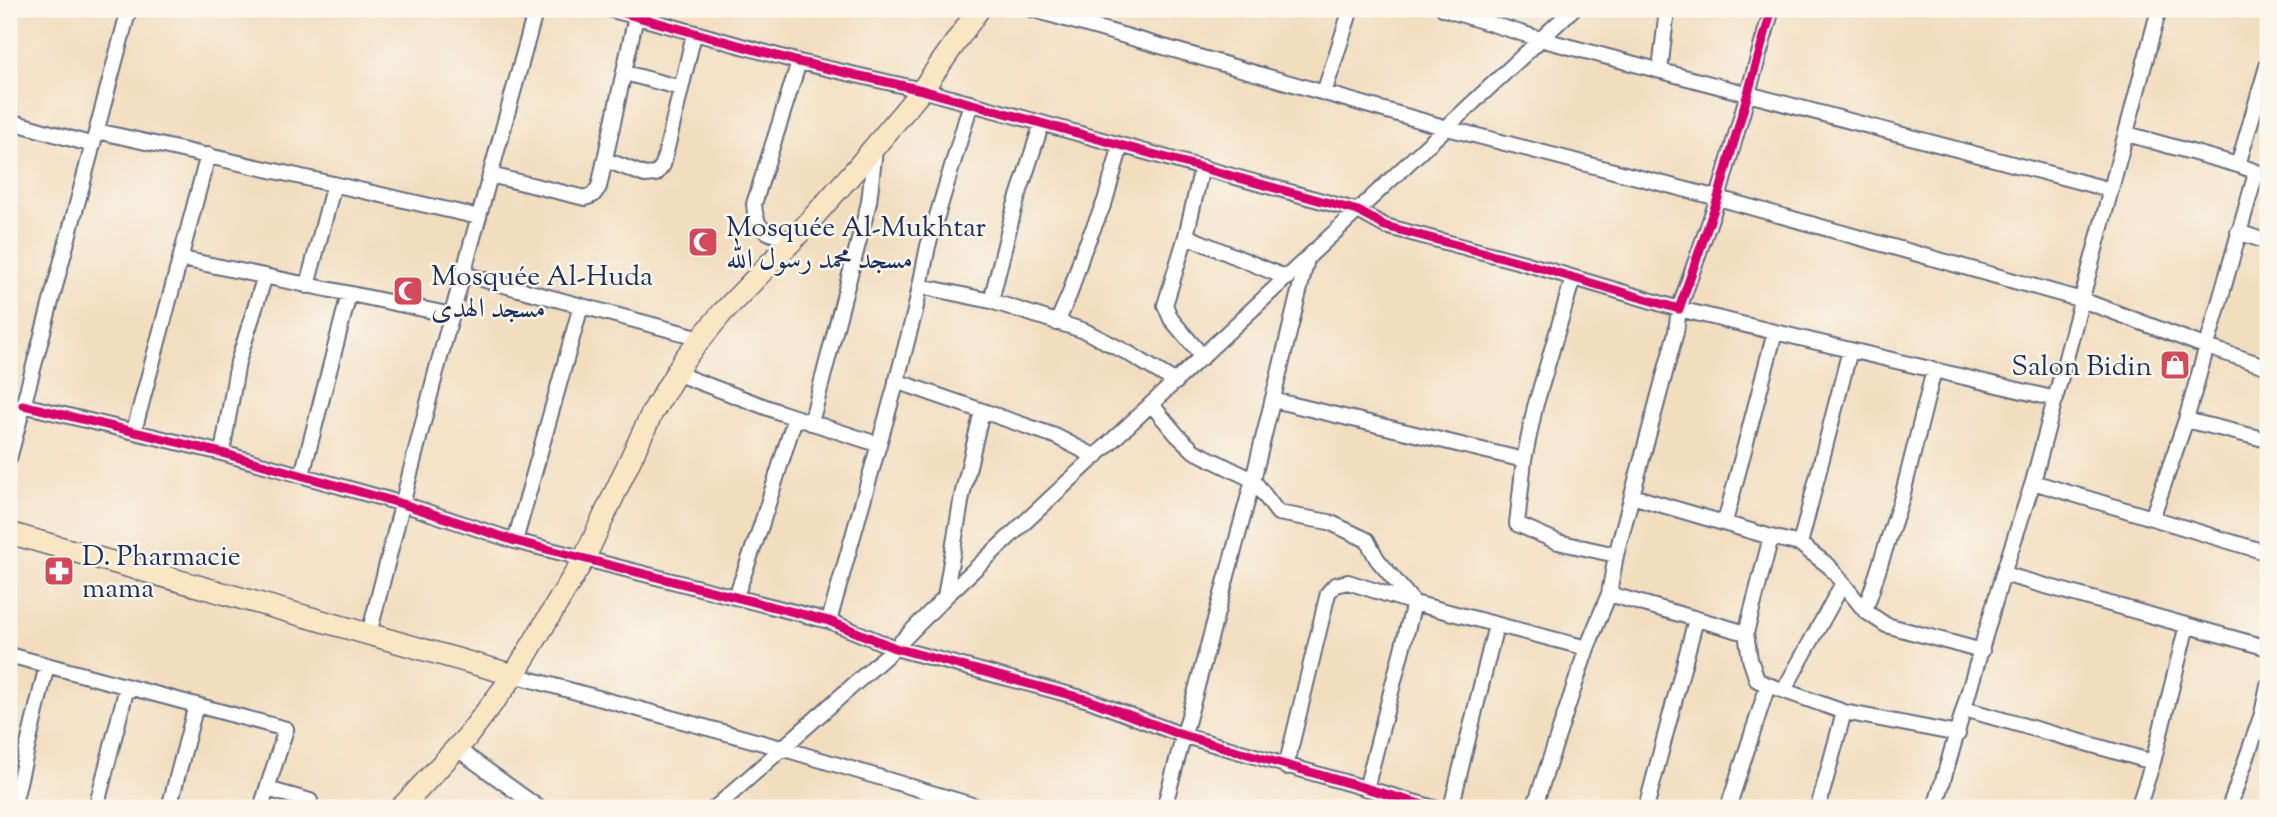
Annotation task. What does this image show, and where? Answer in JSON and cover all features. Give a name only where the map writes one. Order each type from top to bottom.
[{"type":"street","points":[[9,459],[129,9]]},
{"type":"street","points":[[369,634],[452,315],[536,9]]},
{"type":"street","points":[[609,9],[799,62],[971,103],[1202,167],[1358,211],[1385,226],[1679,309],[2056,399]]},
{"type":"street","points":[[401,808],[456,748],[514,675],[584,557],[634,450],[675,373],[722,313],[792,241],[876,146],[922,90],[979,9]]},
{"type":"street","points":[[1031,9],[1447,128],[1718,198],[2082,300],[2207,347],[2268,366]]},
{"type":"street","points":[[1324,93],[1351,9]]},
{"type":"street","points":[[1444,9],[1469,12],[1540,39],[2111,190]]},
{"type":"street","points":[[715,808],[895,648],[945,597],[1573,9]]},
{"type":"street","points":[[1660,71],[1667,9]]},
{"type":"street","points":[[1534,808],[1587,648],[1609,594],[1616,555],[1676,332],[1679,309],[1718,198],[1772,9]]},
{"type":"street","points":[[1935,808],[2003,574],[2033,482],[2159,9]]},
{"type":"street","points":[[490,175],[585,198],[593,195],[599,187],[606,160],[636,16]]},
{"type":"street","points":[[606,160],[645,175],[656,174],[663,165],[694,34]]},
{"type":"street","points":[[792,241],[760,228],[755,219],[754,204],[799,62]]},
{"type":"street","points":[[2238,165],[2268,63]]},
{"type":"street","points":[[625,73],[681,88]]},
{"type":"street","points":[[829,621],[897,381],[928,246],[971,103]]},
{"type":"street","points":[[9,121],[95,138],[208,155],[479,216]]},
{"type":"street","points":[[990,300],[1014,209],[1042,123]]},
{"type":"street","points":[[2127,134],[2238,165],[2262,175],[2238,232],[2186,420],[2152,518]]},
{"type":"street","points":[[1056,323],[1105,201],[1121,145]]},
{"type":"street","points":[[811,423],[869,202],[876,146]]},
{"type":"street","points":[[134,431],[208,155]]},
{"type":"street","points":[[1202,167],[1186,236],[1165,305],[1171,319],[1203,357]]},
{"type":"street","points":[[307,286],[334,184]]},
{"type":"street","points":[[2238,232],[2268,242]]},
{"type":"street","points":[[1186,236],[1287,278]]},
{"type":"street","points":[[182,258],[452,315]]},
{"type":"street","points":[[1164,808],[1253,480],[1307,259]]},
{"type":"street","points":[[463,274],[701,338]]},
{"type":"street","points":[[222,453],[238,362],[265,276]]},
{"type":"street","points":[[1573,278],[1535,407],[1524,460],[1517,524],[1558,542],[1616,555]]},
{"type":"street","points":[[920,286],[990,300],[1085,331],[1176,382]]},
{"type":"street","points":[[302,475],[349,294]]},
{"type":"street","points":[[514,541],[581,306]]},
{"type":"street","points":[[1725,522],[1775,332]]},
{"type":"street","points":[[1800,544],[1850,350]]},
{"type":"street","points":[[1865,611],[1902,497],[1934,370]]},
{"type":"street","points":[[675,373],[795,418],[877,444]]},
{"type":"street","points":[[897,381],[1055,436],[1096,457]]},
{"type":"street","points":[[1273,400],[1524,460]]},
{"type":"street","points":[[23,405],[222,453],[403,504],[514,541],[829,621],[895,648],[1089,700],[1182,735],[1434,808]]},
{"type":"street","points":[[1152,405],[1194,451],[1253,480],[1278,513],[1329,522],[1367,540],[1377,559],[1414,603]]},
{"type":"street","points":[[945,597],[962,496],[982,411]]},
{"type":"street","points":[[736,596],[795,418]]},
{"type":"street","points":[[2186,420],[2268,440]]},
{"type":"street","points":[[2033,482],[2268,553]]},
{"type":"street","points":[[1632,496],[1800,544],[1829,566],[1865,611],[1886,625],[1982,651]]},
{"type":"street","points":[[9,533],[781,748],[982,808]]},
{"type":"street","points":[[1771,537],[1746,633],[1749,659],[1757,680],[1844,712],[1958,734]]},
{"type":"street","points":[[2003,574],[2268,648]]},
{"type":"street","points":[[1286,767],[1328,593],[1335,585],[1348,582],[1414,603],[1587,648]]},
{"type":"street","points":[[1784,690],[1842,585]]},
{"type":"street","points":[[1609,594],[1746,633]]},
{"type":"street","points":[[1366,789],[1414,603]]},
{"type":"street","points":[[1646,808],[1696,619]]},
{"type":"street","points":[[1451,808],[1496,625]]},
{"type":"street","points":[[2138,808],[2187,625]]},
{"type":"street","points":[[9,655],[286,729],[261,808]]},
{"type":"street","points":[[13,808],[47,665]]},
{"type":"street","points":[[1728,808],[1768,685]]},
{"type":"street","points":[[2228,808],[2262,714],[2268,685]]},
{"type":"street","points":[[96,808],[127,687]]},
{"type":"street","points":[[169,808],[196,705]]},
{"type":"street","points":[[1964,709],[2152,762]]},
{"type":"street","points":[[1818,808],[1844,712]]},
{"type":"street","points":[[456,748],[536,808]]},
{"type":"street","points":[[267,789],[310,801]]},
{"type":"cycle path","points":[[609,9],[799,62],[922,90],[1358,211],[1385,226],[1524,263],[1679,309],[1718,198],[1772,9]]},
{"type":"cycle path","points":[[23,405],[222,453],[403,504],[515,541],[829,621],[895,648],[1089,700],[1182,735],[1434,808]]},
{"type":"place","name":"Mosquée Al-Mukhtar مسجد محمد رسول الله","points":[[703,242]]},
{"type":"place","name":"Mosquée Al-Huda مسجد الهدى","points":[[408,291]]},
{"type":"place","name":"Salon Bidin","points":[[2175,365]]},
{"type":"place","name":"D. Pharmacie mama","points":[[59,571]]}]
